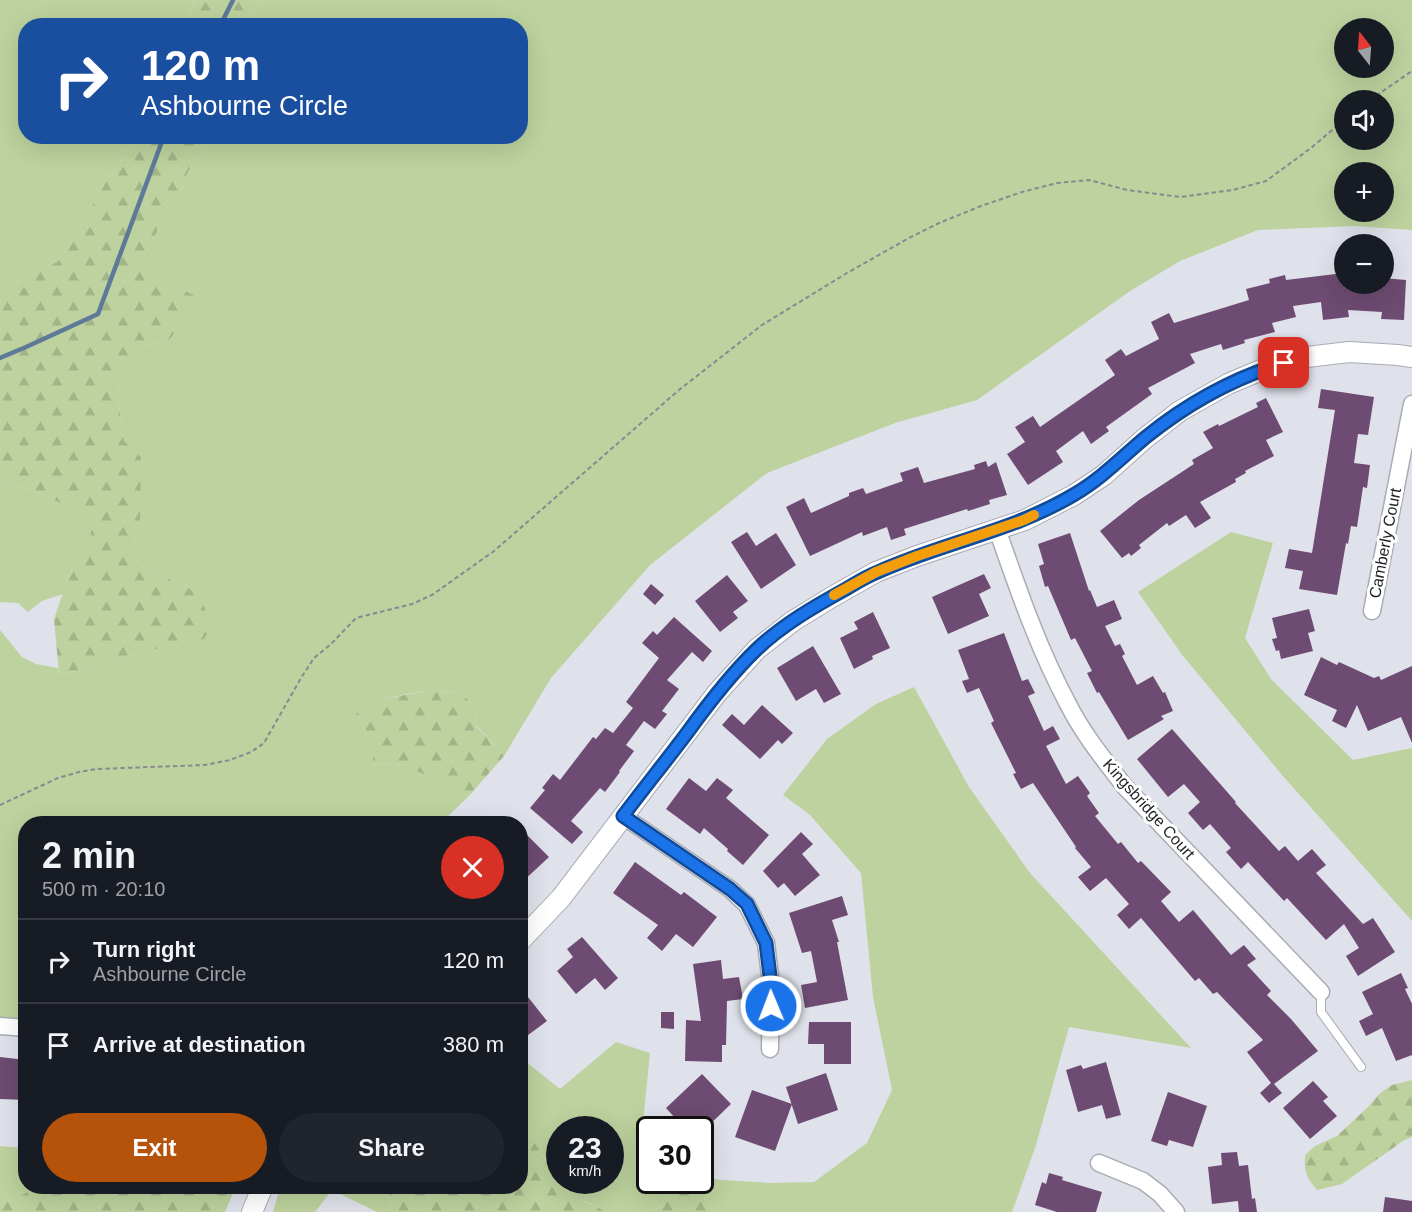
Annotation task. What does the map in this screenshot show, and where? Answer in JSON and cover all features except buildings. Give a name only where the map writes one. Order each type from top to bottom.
[{"type":"street","points":[[528,933],[561,898],[717,693],[757,649],[793,621],[876,572],[1024,520],[1074,495],[1104,475],[1180,411],[1228,384],[1261,370],[1307,357],[1349,352],[1412,357]]},
{"type":"street","name":"Camberly Court","points":[[1372,611],[1412,404]]},
{"type":"street","name":"Kingsbridge Court","points":[[997,529],[1034,633],[1049,666],[1069,706],[1105,762],[1125,788],[1321,992]]},
{"type":"street","points":[[623,816],[730,889],[747,904],[766,943],[771,984],[770,1049]]},
{"type":"street","points":[[0,1026],[18,1027]]},
{"type":"street","points":[[1099,1163],[1143,1180],[1176,1212]]},
{"type":"street","points":[[252,1212],[260,1194]]},
{"type":"lane","points":[[1321,992],[1321,1012],[1361,1067]]},
{"type":"path","points":[[1384,90],[1412,71]]},
{"type":"path","points":[[0,805],[58,778],[79,772],[96,769],[206,765],[230,760],[251,752],[264,743],[314,658],[356,618],[412,604],[456,578],[494,551],[679,390],[762,325],[883,251],[939,223],[981,206],[1058,183],[1089,180],[1127,190],[1180,197],[1233,190],[1266,181],[1334,128]]},
{"type":"green space","points":[[0,0],[195,0],[188,18],[18,18],[18,144],[130,144],[126,155],[108,176],[77,234],[57,262],[0,291]]},
{"type":"green space","points":[[195,0],[262,0],[248,18],[188,18]]},
{"type":"green space","points":[[262,0],[1412,0],[1412,230],[1354,226],[1258,230],[1180,261],[1130,291],[977,400],[895,423],[767,473],[650,565],[551,678],[504,756],[476,725],[475,710],[462,692],[426,691],[407,694],[383,699],[356,713],[371,746],[374,765],[383,763],[404,765],[469,796],[448,816],[18,816],[18,1019],[0,1017],[0,630],[22,657],[36,664],[58,668],[59,674],[83,670],[136,653],[197,592],[143,567],[133,556],[135,534],[140,524],[118,397],[119,379],[130,360],[146,346],[170,339],[194,295],[165,281],[144,255],[157,232],[157,207],[178,196],[189,170],[208,144],[528,144],[528,18],[248,18]]},
{"type":"green space","points":[[130,144],[208,144],[189,170],[178,196],[157,207],[157,232],[144,255],[165,281],[194,295],[194,306],[170,339],[146,346],[130,360],[119,379],[118,397],[124,441],[141,457],[140,524],[135,534],[133,556],[143,567],[197,592],[209,617],[210,628],[204,639],[136,653],[83,670],[59,674],[54,619],[68,578],[90,538],[92,526],[85,514],[31,490],[0,480],[0,291],[57,262],[77,234],[108,176],[126,155]]},
{"type":"green space","points":[[0,480],[31,490],[86,514],[92,526],[90,538],[68,578],[63,594],[42,601],[28,612],[18,603],[0,602]]},
{"type":"green space","points":[[1231,532],[1273,543],[1245,638],[1271,679],[1353,760],[1412,748],[1412,921],[1282,775],[1183,656],[1138,592]]},
{"type":"green space","points":[[914,687],[969,787],[1030,873],[1191,1048],[1069,1027],[1036,1145],[1012,1212],[716,1212],[704,1199],[709,1194],[714,1194],[714,1188],[722,1180],[771,1183],[814,1182],[867,1143],[892,1090],[873,997],[861,873],[809,814],[783,795],[827,739],[876,704]]},
{"type":"green space","points":[[426,691],[462,692],[475,710],[476,726],[504,756],[469,796],[404,765],[383,763],[373,765],[371,746],[356,713],[383,699]]},
{"type":"green space","points":[[616,1042],[650,1053],[644,1116],[636,1116],[636,1194],[668,1194],[660,1207],[650,1212],[607,1212],[572,1194],[624,1194],[624,1116],[546,1116],[546,1160],[528,1135],[528,1063],[560,1089]]},
{"type":"green space","points":[[1412,1080],[1412,1137],[1342,1184],[1317,1190],[1306,1174],[1305,1155],[1315,1146],[1337,1136],[1380,1093],[1392,1085]]},
{"type":"green space","points":[[528,1136],[546,1161],[546,1194],[572,1194],[607,1212],[392,1212],[389,1194],[528,1194]]},
{"type":"green space","points":[[0,1146],[18,1147],[18,1194],[25,1194],[0,1203]]},
{"type":"green space","points":[[714,1179],[722,1180],[714,1188]]},
{"type":"green space","points":[[24,1194],[233,1194],[225,1212],[0,1212],[0,1203]]},
{"type":"green space","points":[[278,1194],[329,1194],[315,1212],[273,1212]]},
{"type":"green space","points":[[340,1194],[389,1194],[392,1212],[377,1212]]},
{"type":"green space","points":[[668,1194],[709,1194],[704,1199],[716,1212],[650,1212],[660,1207]]},
{"type":"waterway","points":[[224,18],[233,0]]},
{"type":"waterway","points":[[0,358],[98,314],[161,144]]},
{"type":"slow traffic","points":[[834,595],[876,572],[1034,515]]},
{"type":"route","points":[[771,1006],[766,943],[747,904],[730,889],[623,816],[717,693],[757,649],[793,621],[832,597],[876,572],[1024,520],[1074,495],[1104,475],[1180,411],[1228,384],[1284,363]]}]
